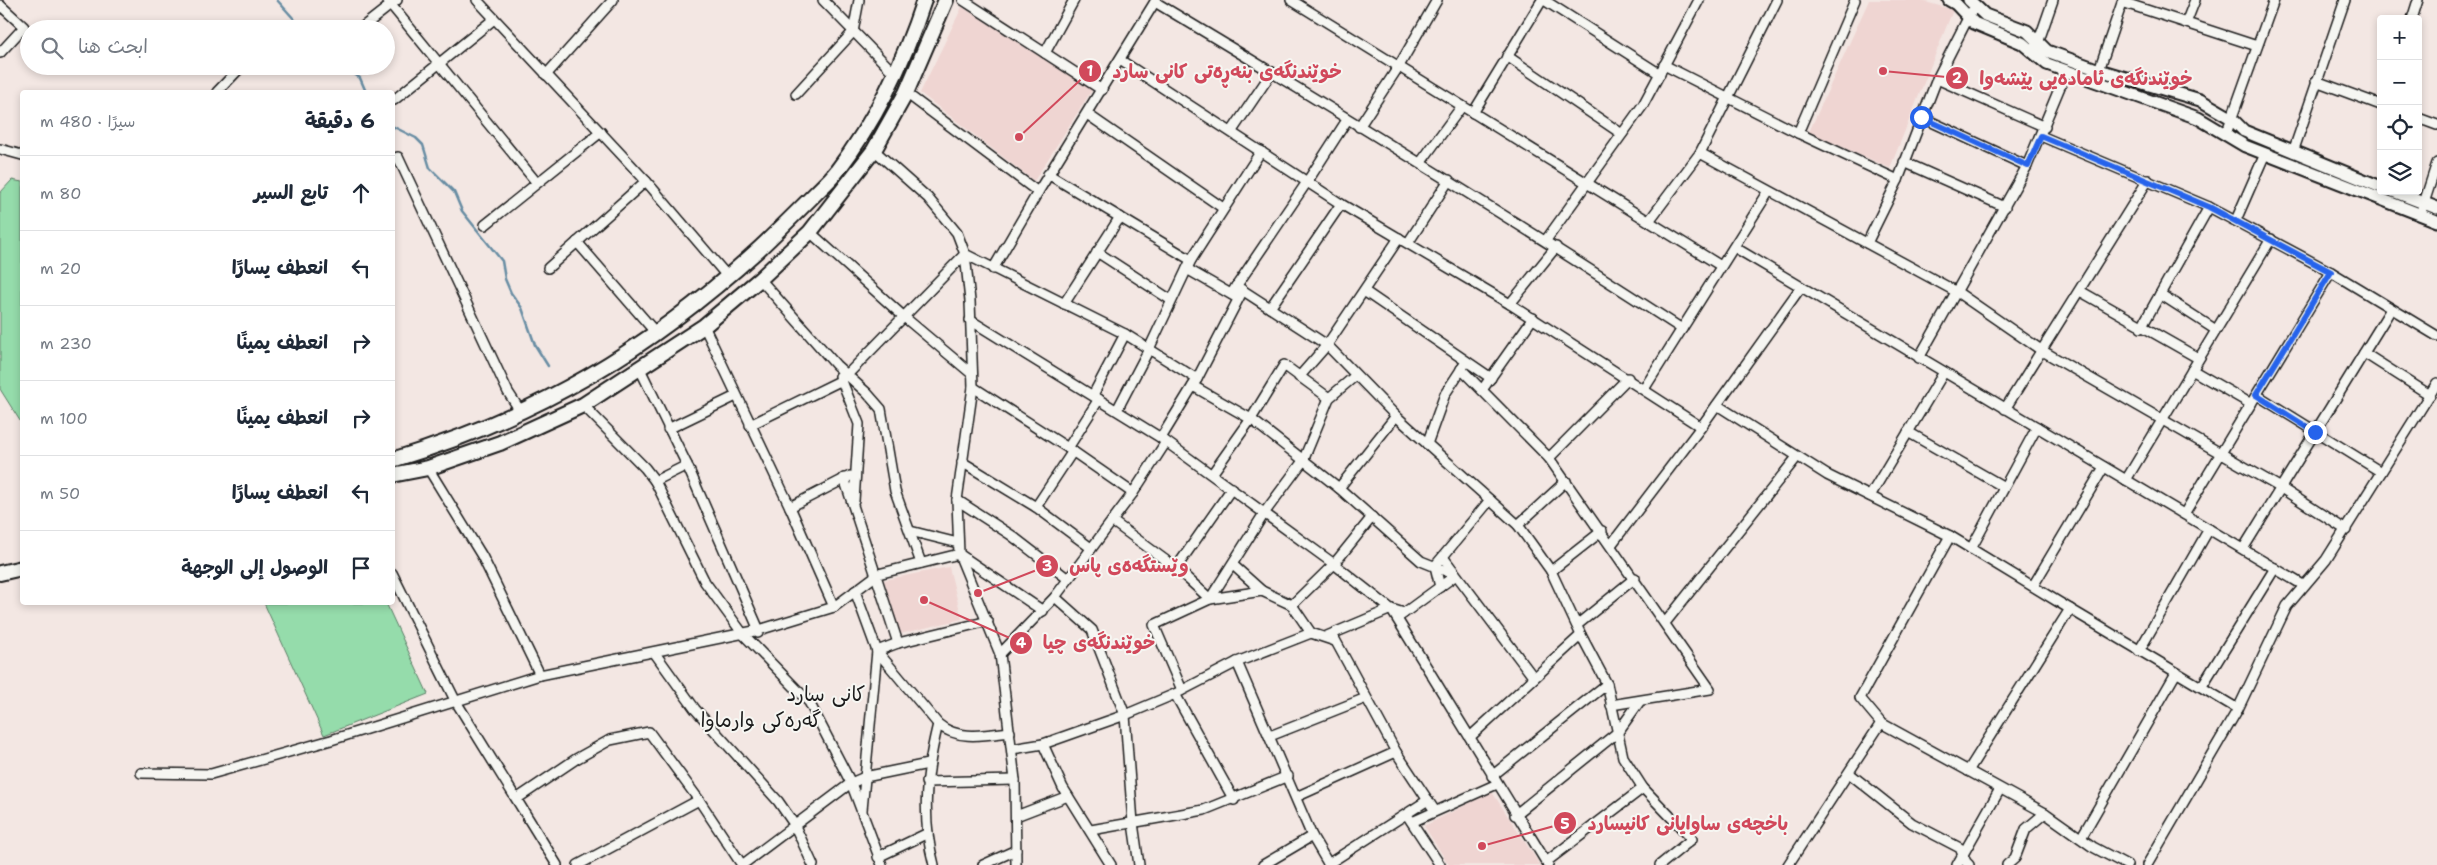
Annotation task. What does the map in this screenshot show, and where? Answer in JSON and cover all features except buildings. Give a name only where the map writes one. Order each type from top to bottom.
[{"type":"main road","points":[[395,459],[441,446],[521,412],[589,377],[655,334],[728,277],[792,218],[836,172],[896,75],[924,0]]},
{"type":"main road","points":[[395,474],[428,468],[500,443],[583,405],[704,326],[760,279],[810,232],[874,150],[906,93],[946,0]]},
{"type":"main road","points":[[655,334],[667,337],[676,344]]},
{"type":"main road","points":[[652,359],[655,334]]},
{"type":"main road","points":[[0,574],[20,569]]},
{"type":"street","points":[[477,0],[646,181],[728,277]]},
{"type":"street","points":[[546,75],[614,0]]},
{"type":"street","points":[[823,0],[896,75]]},
{"type":"street","points":[[796,94],[853,32],[859,0]]},
{"type":"street","points":[[963,0],[1102,90]]},
{"type":"street","points":[[1045,53],[1074,0]]},
{"type":"street","points":[[1291,0],[1304,3],[1473,113],[1588,182],[1721,266]]},
{"type":"street","points":[[1359,127],[1399,66],[1437,0]]},
{"type":"street","points":[[1473,113],[1543,0],[1660,74]]},
{"type":"street","points":[[1546,240],[1643,105],[1699,0]]},
{"type":"street","points":[[1650,221],[1700,153],[1777,0]]},
{"type":"street","points":[[1798,133],[1855,0]]},
{"type":"street","points":[[1949,0],[1956,4],[1974,23],[2036,49],[2200,100],[2231,118],[2244,131],[2377,185]]},
{"type":"street","points":[[2036,49],[2053,0]]},
{"type":"street","points":[[2186,23],[2195,0]]},
{"type":"street","points":[[2226,134],[2274,0]]},
{"type":"street","points":[[2293,152],[2345,0]]},
{"type":"street","points":[[2413,15],[2418,0]]},
{"type":"street","points":[[993,269],[1048,174],[1102,90],[1155,1],[1347,120],[1450,180],[1682,329]]},
{"type":"street","points":[[2099,70],[2122,1],[2257,46]]},
{"type":"street","points":[[371,20],[392,2],[438,65],[536,183]]},
{"type":"street","points":[[1867,243],[1898,180],[1937,79],[1968,18],[1973,2],[1989,17],[2027,31],[2036,49],[2047,64],[2198,118],[2240,144],[2265,154],[2422,209],[2437,208]]},
{"type":"street","points":[[0,5],[20,23]]},
{"type":"street","points":[[395,99],[494,19]]},
{"type":"street","points":[[0,53],[20,31]]},
{"type":"street","points":[[1507,56],[1622,134]]},
{"type":"street","points":[[1120,60],[1232,131],[1341,204],[1533,318],[1644,388],[1701,427]]},
{"type":"street","points":[[1664,65],[1798,133],[1898,180]]},
{"type":"street","points":[[1919,358],[2028,166],[2067,70]]},
{"type":"street","points":[[1232,131],[1272,72]]},
{"type":"street","points":[[219,90],[233,75]]},
{"type":"street","points":[[1937,79],[2045,127]]},
{"type":"street","points":[[2316,81],[2377,104]]},
{"type":"street","points":[[906,93],[1038,192]]},
{"type":"street","points":[[1421,162],[1462,106]]},
{"type":"street","points":[[1087,114],[1223,208]]},
{"type":"street","points":[[1921,117],[2028,166]]},
{"type":"street","points":[[2422,119],[2437,125]]},
{"type":"street","points":[[1000,654],[1055,597],[1133,493],[1195,382],[1237,292],[1347,120]]},
{"type":"street","points":[[485,225],[601,132]]},
{"type":"street","points":[[2041,136],[2148,180],[2236,220],[2331,272],[2437,336]]},
{"type":"street","points":[[0,149],[20,155]]},
{"type":"street","points":[[874,150],[928,198],[957,233],[965,254],[973,387],[957,500],[958,543],[959,554],[1000,654],[1015,780],[1016,865]]},
{"type":"street","points":[[1117,410],[1192,260],[1223,208],[1261,151]]},
{"type":"street","points":[[1700,153],[1957,292],[2041,350],[2281,488],[2346,530]]},
{"type":"street","points":[[2236,220],[2265,154]]},
{"type":"street","points":[[395,158],[398,157],[508,392],[521,412]]},
{"type":"street","points":[[1904,162],[2005,207]]},
{"type":"street","points":[[2422,209],[2437,163]]},
{"type":"street","points":[[1048,174],[1192,260]]},
{"type":"street","points":[[1408,243],[1450,180]]},
{"type":"street","points":[[2005,408],[2148,180]]},
{"type":"street","points":[[548,268],[646,181]]},
{"type":"street","points":[[1644,388],[1769,191]]},
{"type":"street","points":[[2399,195],[2437,221]]},
{"type":"street","points":[[1270,308],[1341,204]]},
{"type":"street","points":[[2141,328],[2209,207]]},
{"type":"street","points":[[1064,304],[1120,217]]},
{"type":"street","points":[[810,232],[903,316],[972,374]]},
{"type":"street","points":[[1299,376],[1327,345],[1399,238]]},
{"type":"street","points":[[2126,480],[2271,239]]},
{"type":"street","points":[[577,242],[655,334]]},
{"type":"street","points":[[1510,304],[1556,247]]},
{"type":"street","points":[[1734,247],[2303,585]]},
{"type":"street","points":[[1097,252],[1172,300]]},
{"type":"street","points":[[965,254],[1125,334],[1149,349],[1251,419],[1339,488],[1421,561],[1456,575]]},
{"type":"street","points":[[750,425],[844,377],[965,254]]},
{"type":"street","points":[[1187,269],[1237,292],[1251,296],[1327,345],[1355,376],[1396,416],[1518,524],[1551,572],[1607,684],[1623,757],[1643,788],[1692,839],[1660,865]]},
{"type":"street","points":[[2184,514],[2331,272]]},
{"type":"street","points":[[760,279],[836,365],[844,377],[859,424],[854,507]]},
{"type":"street","points":[[1611,545],[1701,427],[1801,287]]},
{"type":"street","points":[[1364,291],[1461,369],[1549,458],[1635,578],[1710,689],[1611,705]]},
{"type":"street","points":[[2080,291],[2141,328],[2198,358]]},
{"type":"street","points":[[2160,294],[2216,330]]},
{"type":"street","points":[[2243,549],[2391,308]]},
{"type":"street","points":[[1482,390],[1533,318]]},
{"type":"street","points":[[970,320],[1164,440],[1265,512],[1400,615],[1494,780],[1547,864],[1643,788]]},
{"type":"street","points":[[704,326],[790,507],[834,607]]},
{"type":"street","points":[[1036,507],[1070,449],[1125,334]]},
{"type":"street","points":[[2364,353],[2430,395]]},
{"type":"street","points":[[1212,474],[1251,419],[1284,365],[1329,398]]},
{"type":"street","points":[[639,367],[687,465],[759,630],[755,645]]},
{"type":"street","points":[[1461,369],[1492,378]]},
{"type":"street","points":[[1427,444],[1445,394],[1461,369]]},
{"type":"street","points":[[2192,370],[2251,404]]},
{"type":"street","points":[[1870,496],[1944,372]]},
{"type":"street","points":[[1210,599],[1265,512],[1303,461],[1329,398],[1355,376]]},
{"type":"street","points":[[844,377],[872,398],[881,409],[895,491],[920,563]]},
{"type":"street","points":[[1470,378],[1492,378]]},
{"type":"street","points":[[1549,458],[1628,378]]},
{"type":"street","points":[[2147,865],[2238,709],[2287,606],[2326,560],[2437,382]]},
{"type":"street","points":[[973,387],[1070,449],[1133,493]]},
{"type":"street","points":[[2256,395],[2381,472]]},
{"type":"street","points":[[668,429],[736,396]]},
{"type":"street","points":[[583,405],[645,468],[655,481],[705,582],[743,634],[809,702],[851,783],[880,861],[928,833]]},
{"type":"street","points":[[1717,405],[1797,457],[1950,536],[2238,709]]},
{"type":"street","points":[[1339,488],[1396,416]]},
{"type":"street","points":[[1971,549],[2037,427]]},
{"type":"street","points":[[1908,432],[2004,487]]},
{"type":"street","points":[[1665,623],[1797,457]]},
{"type":"street","points":[[962,462],[1036,507],[1092,548]]},
{"type":"street","points":[[655,481],[687,465]]},
{"type":"street","points":[[2033,586],[2104,467]]},
{"type":"street","points":[[428,468],[482,556],[540,674]]},
{"type":"street","points":[[790,507],[856,473]]},
{"type":"street","points":[[844,478],[878,574],[898,643]]},
{"type":"street","points":[[1518,524],[1566,481]]},
{"type":"street","points":[[1176,568],[1232,488]]},
{"type":"street","points":[[957,500],[1011,535],[1068,579]]},
{"type":"street","points":[[1435,566],[1490,500]]},
{"type":"street","points":[[1292,605],[1334,564],[1372,516]]},
{"type":"street","points":[[1112,522],[1176,568],[1210,599]]},
{"type":"street","points":[[2139,651],[2209,529]]},
{"type":"street","points":[[910,530],[958,543]]},
{"type":"street","points":[[1551,572],[1602,531]]},
{"type":"street","points":[[1950,536],[1860,698],[1880,723],[2045,812],[2093,847],[2127,865]]},
{"type":"street","points":[[141,773],[167,772],[189,775],[225,770],[331,740],[540,674],[759,630],[834,607],[878,574],[959,554],[1043,610]]},
{"type":"street","points":[[1443,557],[1534,678]]},
{"type":"street","points":[[1233,565],[1262,591],[1292,605],[1310,633]]},
{"type":"street","points":[[1435,566],[1440,587]]},
{"type":"street","points":[[2202,686],[2275,568]]},
{"type":"street","points":[[1400,615],[1456,575]]},
{"type":"street","points":[[1577,626],[1635,578]]},
{"type":"street","points":[[395,579],[455,700],[518,798],[557,865]]},
{"type":"street","points":[[855,591],[877,651],[938,724],[950,732],[966,736],[1010,732]]},
{"type":"street","points":[[1234,800],[1179,692],[1154,624],[1210,599],[1262,591]]},
{"type":"street","points":[[1055,597],[1092,630],[1125,716],[1133,823],[1139,865]]},
{"type":"street","points":[[1012,749],[1043,744],[1125,716],[1179,692],[1237,662],[1310,633],[1330,637],[1391,609]]},
{"type":"street","points":[[1968,771],[2070,609]]},
{"type":"street","points":[[877,651],[898,643],[988,621]]},
{"type":"street","points":[[1470,737],[1581,635]]},
{"type":"street","points":[[1330,637],[1396,752],[1435,811]]},
{"type":"street","points":[[861,812],[877,651]]},
{"type":"street","points":[[654,652],[695,709],[778,802],[794,824],[813,865]]},
{"type":"street","points":[[1237,662],[1288,776],[1312,836],[1329,864],[1428,800]]},
{"type":"street","points":[[2081,838],[2176,673]]},
{"type":"street","points":[[1412,822],[1494,780],[1607,684]]},
{"type":"street","points":[[1270,736],[1366,698]]},
{"type":"street","points":[[1515,815],[1618,732],[1640,701]]},
{"type":"street","points":[[1788,865],[1880,723]]},
{"type":"street","points":[[934,865],[928,833],[926,782],[928,764],[938,724]]},
{"type":"street","points":[[518,798],[576,759],[610,740],[649,732],[742,865],[794,824],[851,783],[865,777],[928,764]]},
{"type":"street","points":[[1043,744],[1068,796],[1112,865]]},
{"type":"street","points":[[1296,797],[1396,752]]},
{"type":"street","points":[[1848,773],[1912,823],[1960,848],[1969,865]]},
{"type":"street","points":[[1091,830],[1204,810],[1234,800],[1288,776]]},
{"type":"street","points":[[926,782],[1015,780]]},
{"type":"street","points":[[1957,865],[2000,789]]},
{"type":"street","points":[[1016,816],[1068,796]]},
{"type":"street","points":[[578,865],[698,800]]},
{"type":"street","points":[[2007,865],[2015,858],[2026,829],[2045,812]]},
{"type":"street","points":[[1406,813],[1440,865]]},
{"type":"street","points":[[1263,865],[1312,836]]},
{"type":"street","points":[[983,865],[1016,850]]},
{"type":"shaded area","points":[[1869,0],[1919,0],[1953,10],[1890,168],[1809,132]]},
{"type":"shaded area","points":[[962,7],[1092,90],[1034,181],[920,93]]},
{"type":"shaded area","points":[[949,567],[962,619],[900,634],[884,580]]},
{"type":"shaded area","points":[[1492,792],[1540,865],[1449,865],[1424,826]]},
{"type":"green space","points":[[12,180],[20,182],[20,421],[0,389],[0,193]]},
{"type":"green space","points":[[265,605],[387,605],[428,694],[324,735]]},
{"type":"waterway","points":[[277,0],[295,20]]},
{"type":"waterway","points":[[356,75],[360,78],[365,90]]},
{"type":"waterway","points":[[395,128],[416,138],[423,145],[430,168],[454,192],[462,211],[502,261],[505,279],[511,293],[522,308],[535,345],[548,366]]},
{"type":"place","name":"خوێندنگەی ئامادەیی پێشەوا","points":[[1883,71]]},
{"type":"place","name":"خوێندنگەی بنەڕەتی کانی سارد","points":[[1019,137]]},
{"type":"place","name":"وێستگەەی پاس","points":[[978,593]]},
{"type":"place","name":"خوێندنگەی چیا","points":[[924,600]]},
{"type":"place","name":"باخچەی ساوایانی کانیسارد","points":[[1482,846]]},
{"type":"district","name":"کانی سارد","points":[[826,694]]},
{"type":"district","name":"گەرەکی وارماوا","points":[[761,720]]},
{"type":"route","points":[[1921,117],[2028,166],[2041,136],[2209,207],[2331,272],[2256,395],[2315,432]]}]
